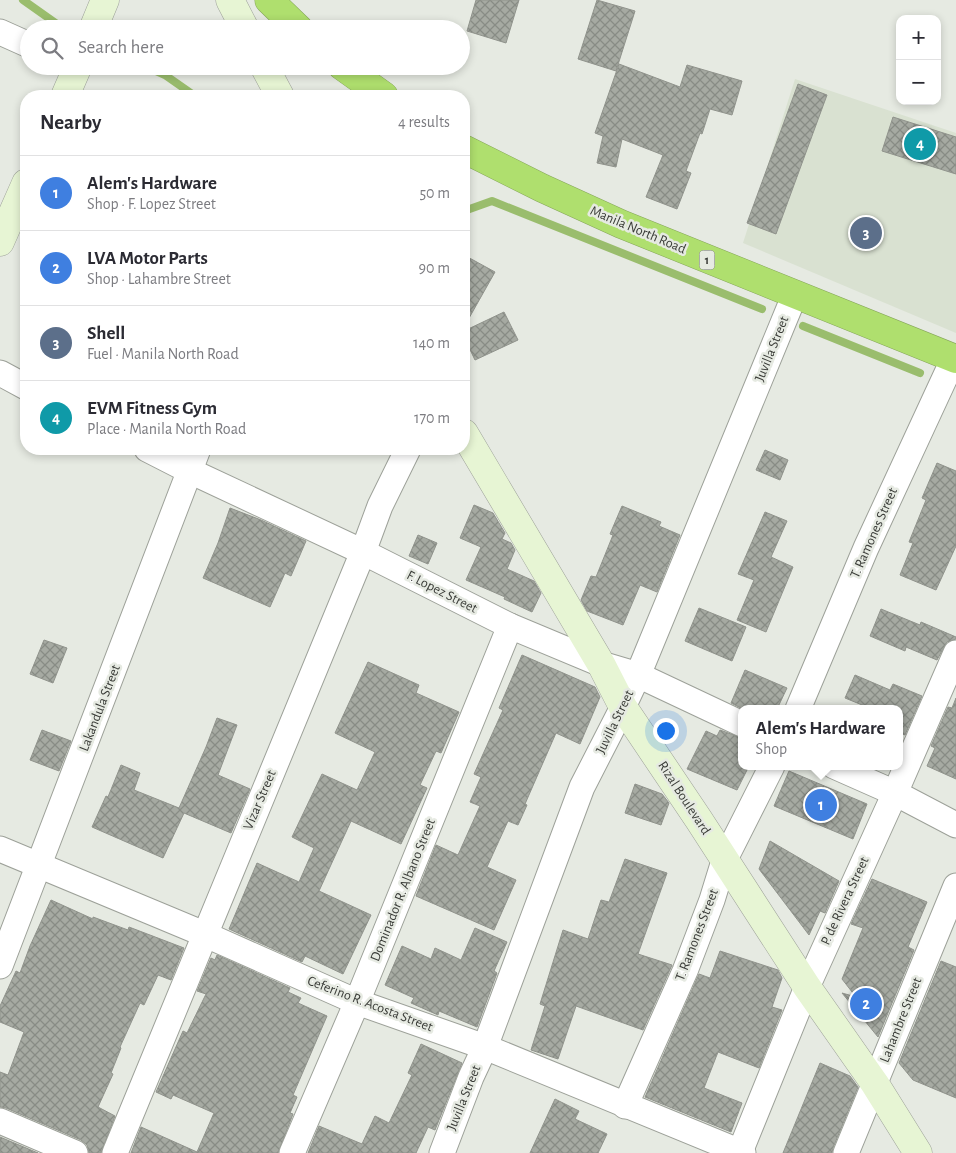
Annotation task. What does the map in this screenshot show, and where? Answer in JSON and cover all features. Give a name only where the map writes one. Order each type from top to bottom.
[{"type":"highway","points":[[269,0],[290,20]]},
{"type":"highway","points":[[355,75],[376,90]]},
{"type":"highway","name":"Manila North Road","points":[[470,152],[542,188],[621,224],[955,359]]},
{"type":"main road","points":[[97,20],[105,0]]},
{"type":"main road","points":[[230,0],[240,20]]},
{"type":"main road","points":[[67,90],[74,75]]},
{"type":"main road","points":[[269,75],[277,90]]},
{"type":"main road","points":[[0,242],[20,197]]},
{"type":"main road","name":"Rizal Boulevard","points":[[470,444],[624,707],[806,987],[875,1084],[918,1153]]},
{"type":"street","points":[[0,32],[20,41]]},
{"type":"street","name":"Juvilla Street","points":[[442,1153],[485,1047],[582,787],[624,707],[638,675],[795,294]]},
{"type":"street","name":"T. Ramones Street","points":[[800,705],[866,548],[955,359]]},
{"type":"street","points":[[0,373],[20,384]]},
{"type":"street","name":"F. Lopez Street","points":[[173,455],[194,460],[363,552],[510,626],[600,664],[638,675],[738,722]]},
{"type":"street","name":"Vizar Street","points":[[115,1153],[363,552],[380,506],[405,455]]},
{"type":"street","name":"Lakandula Street","points":[[0,966],[194,460]]},
{"type":"street","name":"Dominador R. Albano Street","points":[[292,1153],[357,1002],[510,626]]},
{"type":"street","name":"P. de Rivera Street","points":[[741,1152],[806,987],[895,793],[956,653]]},
{"type":"street","name":"T. Ramones Street","points":[[626,1106],[684,971],[712,900],[724,861],[770,770]]},
{"type":"street","points":[[843,770],[895,793],[956,825]]},
{"type":"street","name":"Ceferino R. Acosta Street","points":[[0,849],[204,934],[357,1002],[485,1047],[741,1152]]},
{"type":"street","name":"Lahambre Street","points":[[846,1153],[956,886]]},
{"type":"street","points":[[0,1121],[75,1153]]},
{"type":"shaded area","points":[[795,79],[956,133],[956,333],[743,243]]},
{"type":"building","points":[[476,0],[519,0],[506,43],[470,32],[470,21]]},
{"type":"building","points":[[597,0],[635,11],[616,71],[578,59]]},
{"type":"building","points":[[619,64],[680,87],[687,65],[742,81],[732,115],[710,109],[702,134],[700,133],[686,171],[691,173],[677,209],[646,197],[663,155],[622,139],[616,167],[597,163],[603,136],[595,133]]},
{"type":"building","points":[[798,84],[827,95],[776,234],[747,223]]},
{"type":"building","points":[[893,117],[956,137],[956,174],[882,151]]},
{"type":"building","points":[[470,258],[495,272],[470,316]]},
{"type":"building","points":[[504,312],[518,340],[475,360],[470,350],[470,328]]},
{"type":"building","points":[[765,450],[788,460],[780,480],[756,470]]},
{"type":"building","points":[[937,463],[956,471],[956,546],[936,590],[900,575],[913,543],[909,542],[926,500],[922,498]]},
{"type":"building","points":[[474,505],[493,513],[505,533],[502,539],[511,543],[515,550],[507,569],[534,581],[541,593],[532,612],[504,599],[505,597],[466,580],[481,547],[460,538]]},
{"type":"building","points":[[622,506],[661,522],[659,526],[680,535],[657,592],[640,585],[623,625],[587,611],[581,600],[591,576],[596,577],[613,535],[610,534]]},
{"type":"building","points":[[230,508],[306,541],[291,576],[285,573],[270,607],[203,578]]},
{"type":"building","points":[[765,512],[787,521],[771,557],[793,567],[766,632],[737,620],[754,580],[738,574]]},
{"type":"building","points":[[418,535],[437,543],[428,564],[409,556]]},
{"type":"building","points":[[699,608],[746,627],[732,661],[685,641]]},
{"type":"building","points":[[881,609],[920,625],[921,622],[956,637],[956,639],[947,642],[937,660],[906,647],[905,651],[870,636]]},
{"type":"building","points":[[44,640],[67,648],[53,683],[30,674]]},
{"type":"building","points":[[522,655],[595,687],[600,697],[580,744],[556,733],[525,804],[527,805],[518,825],[508,821],[487,867],[516,880],[494,930],[416,896],[436,845],[458,855],[480,806],[470,802],[481,777],[474,774],[503,710],[499,708]]},
{"type":"building","points":[[368,662],[419,685],[416,693],[459,712],[441,753],[436,751],[420,785],[427,788],[401,844],[351,821],[319,891],[371,915],[343,974],[305,956],[302,962],[229,929],[257,863],[299,882],[314,848],[292,837],[322,774],[357,790],[375,752],[335,733]]},
{"type":"building","points":[[745,670],[787,688],[779,705],[738,706],[731,703]]},
{"type":"building","points":[[855,675],[890,690],[893,684],[922,696],[905,735],[903,734],[903,705],[862,705],[845,698]]},
{"type":"building","points":[[956,698],[956,779],[927,766],[935,748],[931,746],[948,707],[952,708]]},
{"type":"building","points":[[217,718],[237,725],[218,775],[250,789],[231,833],[184,813],[163,858],[92,827],[106,796],[108,797],[121,765],[140,773],[134,790],[179,808]]},
{"type":"building","points":[[42,730],[71,741],[59,771],[30,760]]},
{"type":"building","points":[[720,730],[738,737],[738,770],[747,770],[737,790],[687,769],[706,731],[717,736]]},
{"type":"building","points":[[789,771],[867,804],[853,839],[774,806]]},
{"type":"building","points":[[635,784],[662,794],[669,803],[661,825],[625,813]]},
{"type":"building","points":[[770,841],[839,881],[825,913],[820,911],[809,935],[759,869]]},
{"type":"building","points":[[625,859],[667,873],[638,954],[672,965],[643,1030],[576,1006],[558,1059],[531,1050],[545,1006],[540,1004],[563,930],[588,939],[601,900],[609,902]]},
{"type":"building","points":[[872,879],[927,902],[908,947],[914,950],[878,1037],[842,993],[856,997],[842,979],[863,928],[851,924]]},
{"type":"building","points":[[51,900],[93,919],[93,917],[128,930],[129,927],[184,948],[171,980],[158,975],[144,1005],[140,1003],[120,1047],[111,1073],[113,1074],[98,1107],[115,1116],[101,1153],[89,1153],[87,1145],[81,1140],[0,1107],[0,1072],[8,1075],[24,1032],[0,1022],[0,1006],[16,971],[20,973]]},
{"type":"building","points":[[475,928],[507,942],[494,971],[497,973],[477,1027],[439,1011],[438,1015],[411,1003],[414,998],[385,985],[402,946],[431,959],[435,948],[461,960]]},
{"type":"building","points":[[720,951],[778,970],[782,978],[772,1007],[782,1010],[759,1068],[718,1052],[704,1088],[742,1103],[731,1132],[645,1097],[699,974],[710,978]]},
{"type":"building","points":[[217,955],[290,988],[288,992],[301,998],[298,1003],[327,1016],[293,1095],[297,1097],[290,1113],[293,1114],[278,1153],[131,1153],[141,1127],[197,1152],[214,1113],[173,1095],[171,1099],[156,1092],[183,1031],[187,1033],[206,994],[197,991],[211,958],[215,960]]},
{"type":"building","points":[[941,961],[956,967],[956,1098],[913,1080],[899,1063]]},
{"type":"building","points":[[421,1044],[462,1063],[435,1130],[428,1127],[416,1153],[308,1153],[319,1126],[362,1144],[375,1116],[389,1123],[412,1075],[408,1073]]},
{"type":"building","points":[[820,1063],[850,1076],[858,1087],[832,1153],[783,1153]]},
{"type":"building","points":[[555,1099],[579,1111],[575,1119],[607,1134],[598,1153],[530,1153]]},
{"type":"building","points":[[0,1137],[38,1153],[0,1153]]},
{"type":"waterway","points":[[23,0],[51,20]]},
{"type":"waterway","points":[[165,75],[186,90]]},
{"type":"waterway","points":[[470,209],[492,201],[762,309]]},
{"type":"waterway","points":[[803,326],[920,373]]},
{"type":"place","name":"EVM Fitness Gym","points":[[920,144]]},
{"type":"place","name":"Shell","points":[[866,233]]},
{"type":"place","name":"Alem's Hardware","points":[[821,805]]},
{"type":"place","name":"LVA Motor Parts","points":[[866,1004]]}]
